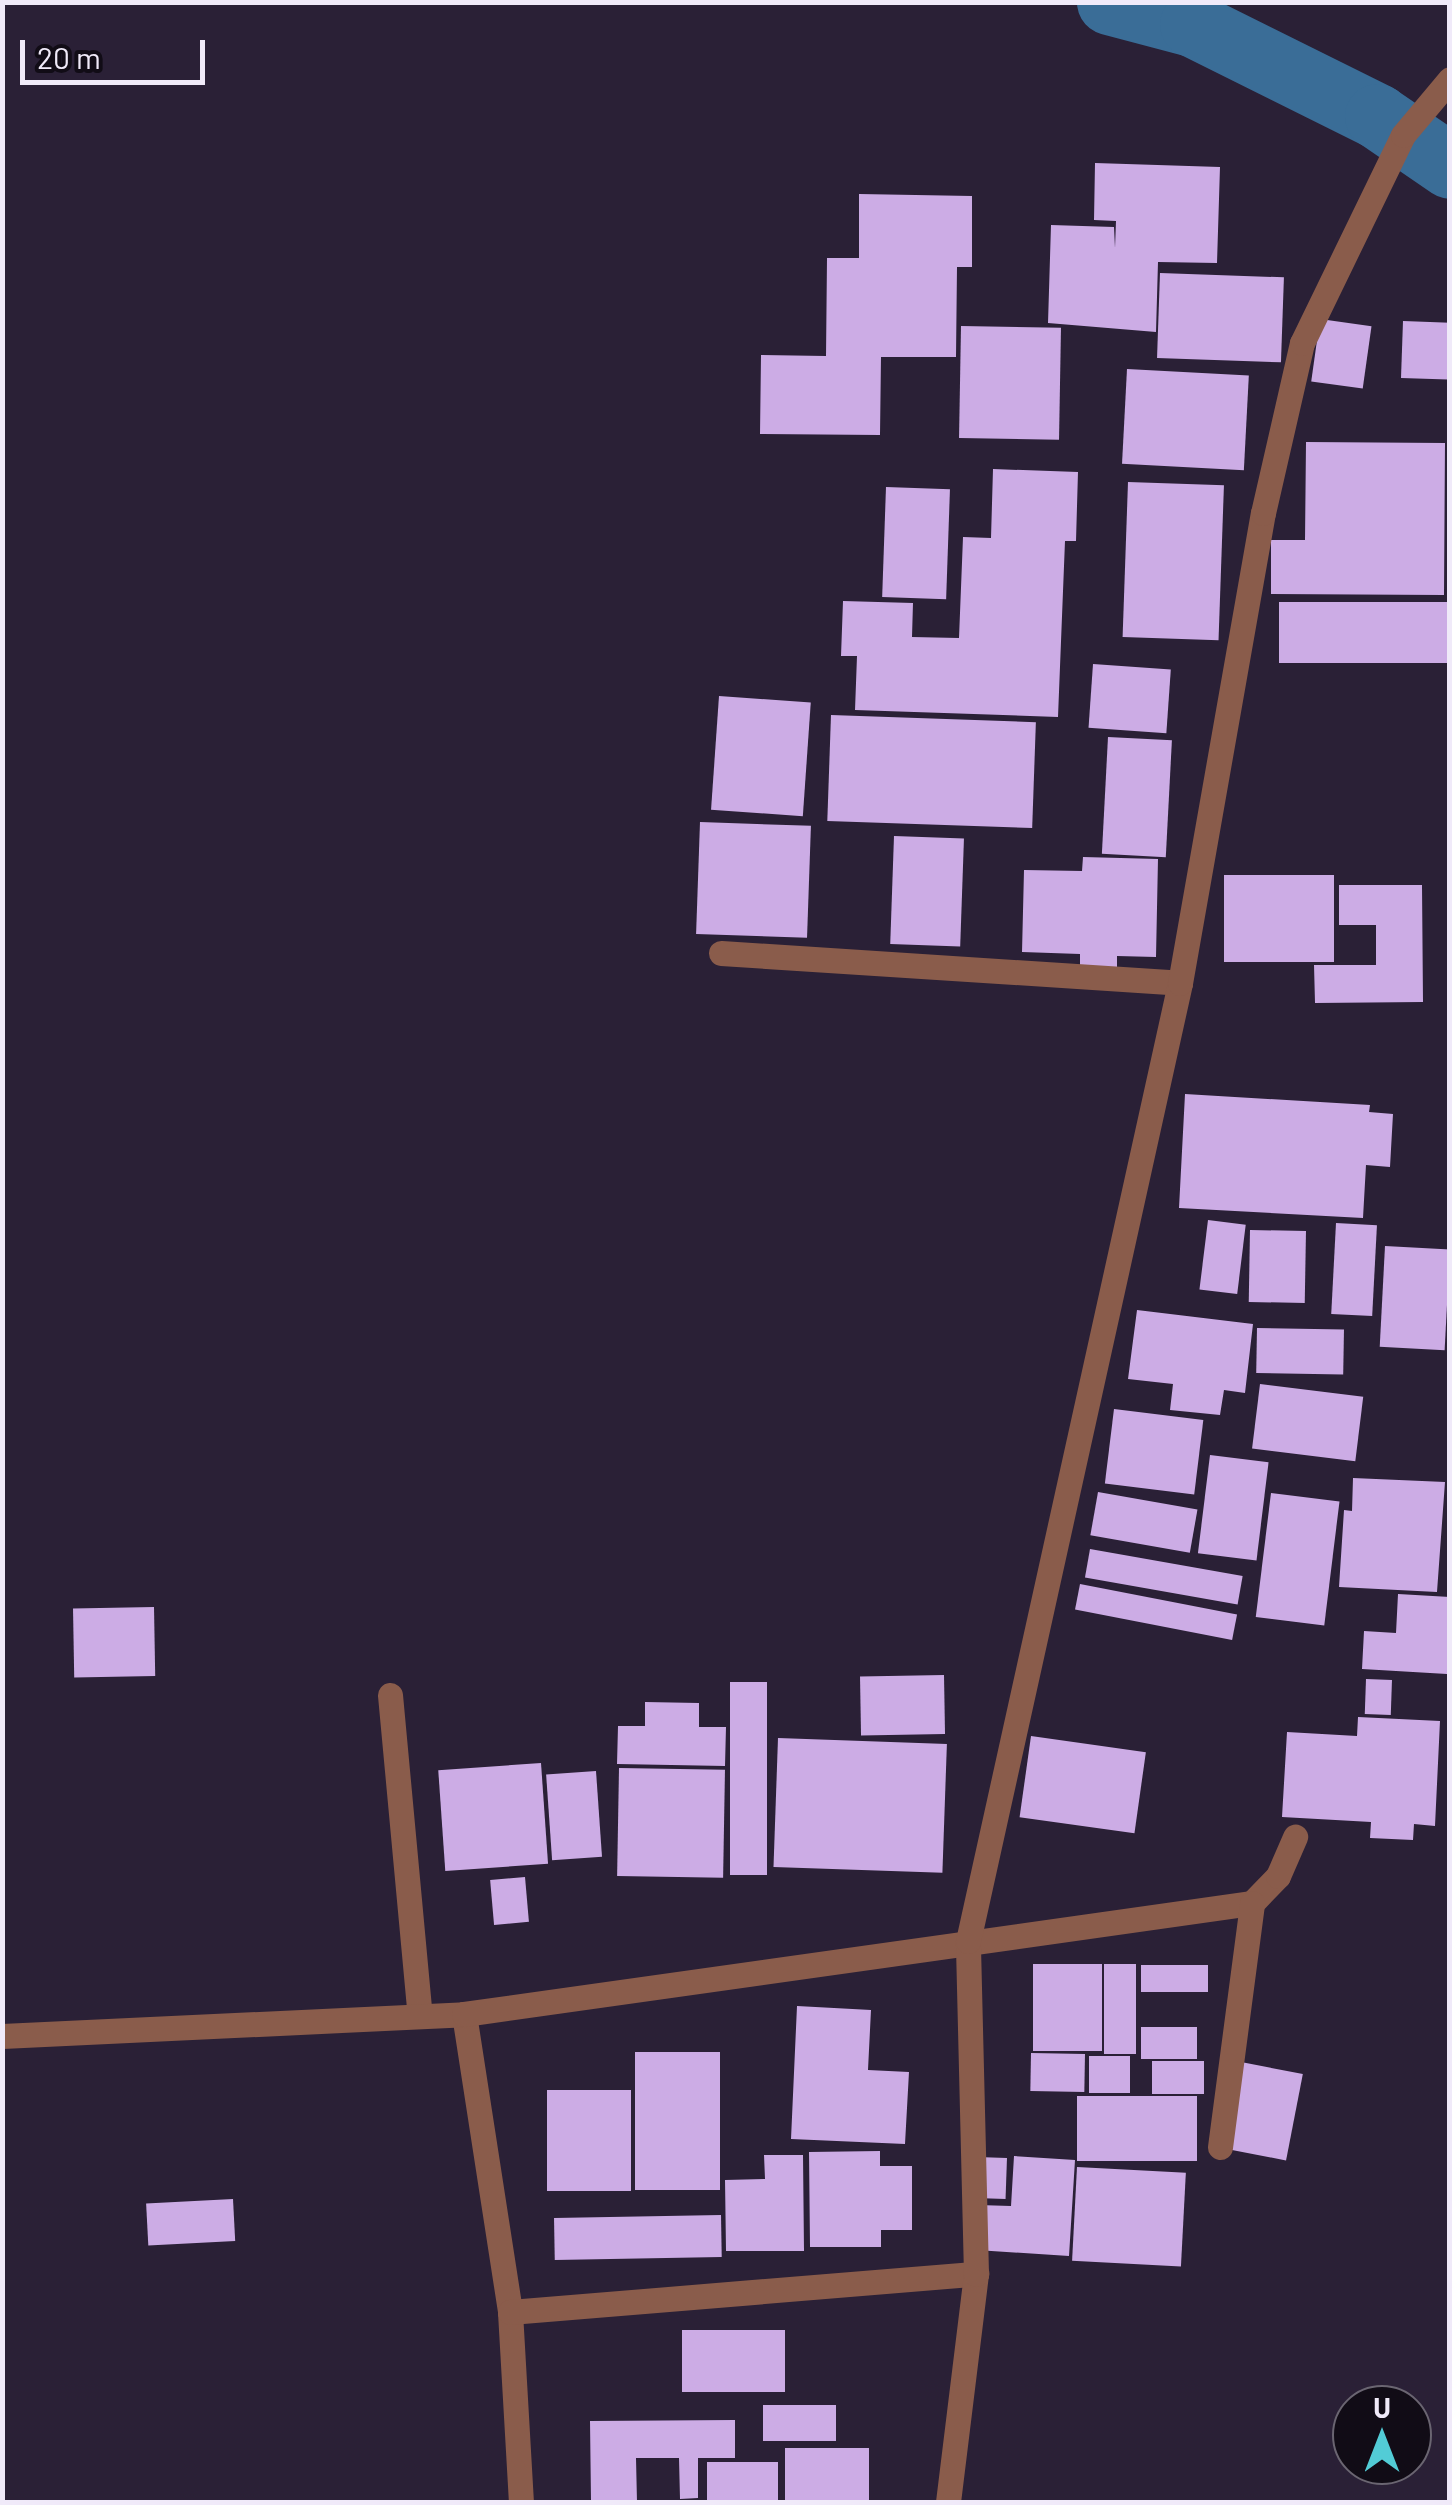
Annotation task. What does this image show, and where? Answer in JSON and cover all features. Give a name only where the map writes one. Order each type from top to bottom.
[{"type":"street","points":[[948,2502],[976,2274],[968,1942],[1180,984],[1263,512],[1302,343],[1403,135],[1450,79]]},
{"type":"street","points":[[720,953],[1180,984]]},
{"type":"street","points":[[390,1695],[420,2016]]},
{"type":"street","points":[[1220,2147],[1252,1903],[1278,1876],[1295,1837]]},
{"type":"street","points":[[2,2036],[464,2014],[1252,1903]]},
{"type":"street","points":[[464,2014],[510,2312],[521,2502]]},
{"type":"street","points":[[510,2312],[976,2274]]},
{"type":"building","points":[[1095,163],[1220,167],[1217,263],[1158,262],[1156,332],[1048,323],[1051,225],[1114,227],[1115,248],[1116,221],[1094,220]]},
{"type":"building","points":[[859,194],[972,196],[972,267],[957,267],[956,357],[881,357],[880,435],[760,434],[761,355],[826,356],[827,258],[859,258]]},
{"type":"building","points":[[1160,273],[1284,277],[1281,362],[1157,358]]},
{"type":"building","points":[[1320,319],[1371,326],[1363,389],[1311,381]]},
{"type":"building","points":[[1403,321],[1450,323],[1448,380],[1401,378]]},
{"type":"building","points":[[961,326],[1061,328],[1059,440],[959,438]]},
{"type":"building","points":[[1127,369],[1249,375],[1244,470],[1122,464]]},
{"type":"building","points":[[1306,442],[1445,443],[1444,595],[1271,594],[1271,540],[1305,540]]},
{"type":"building","points":[[993,469],[1078,472],[1076,541],[1065,541],[1058,717],[855,710],[857,656],[841,656],[843,601],[913,603],[912,637],[959,638],[963,537],[991,538]]},
{"type":"building","points":[[1128,482],[1224,485],[1219,640],[1123,637]]},
{"type":"building","points":[[886,487],[950,489],[946,599],[882,597]]},
{"type":"building","points":[[1279,602],[1450,602],[1450,663],[1279,663]]},
{"type":"building","points":[[1093,664],[1171,669],[1166,733],[1089,728]]},
{"type":"building","points":[[719,696],[811,702],[803,816],[711,810]]},
{"type":"building","points":[[831,715],[1036,722],[1032,828],[827,821]]},
{"type":"building","points":[[1108,737],[1172,740],[1166,857],[1102,854]]},
{"type":"building","points":[[700,822],[811,826],[807,938],[696,934]]},
{"type":"building","points":[[894,836],[964,838],[960,946],[890,944]]},
{"type":"building","points":[[1083,857],[1158,859],[1156,957],[1117,956],[1117,971],[1080,970],[1080,954],[1022,952],[1024,870],[1082,871]]},
{"type":"building","points":[[1224,875],[1334,875],[1334,962],[1224,962]]},
{"type":"building","points":[[1339,885],[1422,885],[1423,1002],[1315,1003],[1314,965],[1376,965],[1376,925],[1339,925]]},
{"type":"building","points":[[1185,1094],[1370,1105],[1369,1112],[1393,1114],[1390,1167],[1366,1165],[1363,1218],[1179,1208]]},
{"type":"building","points":[[1208,1220],[1246,1225],[1237,1294],[1199,1289]]},
{"type":"building","points":[[1336,1223],[1377,1225],[1372,1316],[1331,1314]]},
{"type":"building","points":[[1250,1230],[1306,1231],[1305,1303],[1249,1302]]},
{"type":"building","points":[[1385,1246],[1450,1249],[1445,1350],[1380,1347]]},
{"type":"building","points":[[1137,1310],[1253,1324],[1245,1393],[1224,1390],[1220,1415],[1170,1410],[1173,1384],[1128,1379]]},
{"type":"building","points":[[1257,1328],[1344,1330],[1343,1375],[1256,1373]]},
{"type":"building","points":[[1260,1384],[1363,1397],[1355,1461],[1252,1449]]},
{"type":"building","points":[[1114,1409],[1203,1420],[1194,1494],[1105,1483]]},
{"type":"building","points":[[1210,1455],[1269,1462],[1256,1560],[1198,1553]]},
{"type":"building","points":[[1353,1478],[1445,1482],[1437,1592],[1339,1587],[1344,1510],[1352,1511]]},
{"type":"building","points":[[1098,1492],[1197,1510],[1190,1553],[1090,1535]]},
{"type":"building","points":[[1271,1493],[1339,1501],[1324,1625],[1256,1617]]},
{"type":"building","points":[[1090,1549],[1243,1576],[1238,1604],[1085,1578]]},
{"type":"building","points":[[1080,1584],[1237,1615],[1232,1640],[1075,1610]]},
{"type":"building","points":[[1398,1594],[1450,1597],[1447,1674],[1362,1669],[1364,1631],[1396,1633]]},
{"type":"building","points":[[154,1607],[155,1676],[74,1677],[73,1608]]},
{"type":"building","points":[[944,1675],[945,1734],[861,1735],[860,1676]]},
{"type":"building","points":[[1366,1679],[1392,1680],[1391,1715],[1365,1714]]},
{"type":"building","points":[[730,1682],[767,1682],[767,1875],[730,1875]]},
{"type":"building","points":[[645,1702],[699,1703],[699,1727],[726,1727],[725,1766],[617,1764],[618,1726],[645,1726]]},
{"type":"building","points":[[1358,1717],[1440,1721],[1435,1826],[1414,1824],[1413,1840],[1370,1838],[1371,1822],[1282,1817],[1287,1732],[1357,1736]]},
{"type":"building","points":[[1031,1736],[1146,1752],[1134,1833],[1020,1817]]},
{"type":"building","points":[[778,1738],[947,1744],[942,1873],[773,1867]]},
{"type":"building","points":[[541,1763],[548,1864],[445,1871],[438,1770]]},
{"type":"building","points":[[619,1768],[725,1770],[723,1878],[617,1876]]},
{"type":"building","points":[[596,1771],[602,1857],[552,1860],[546,1774]]},
{"type":"building","points":[[525,1877],[529,1922],[494,1925],[490,1880]]},
{"type":"building","points":[[1033,1964],[1102,1964],[1102,2051],[1033,2051]]},
{"type":"building","points":[[1104,1964],[1136,1964],[1136,2054],[1104,2054]]},
{"type":"building","points":[[1141,1965],[1208,1965],[1208,1992],[1141,1992]]},
{"type":"building","points":[[797,2006],[871,2010],[868,2070],[909,2072],[905,2144],[791,2139]]},
{"type":"building","points":[[1141,2027],[1197,2027],[1197,2059],[1141,2059]]},
{"type":"building","points":[[635,2052],[720,2052],[720,2190],[635,2190]]},
{"type":"building","points":[[1031,2053],[1085,2054],[1084,2092],[1030,2091]]},
{"type":"building","points":[[1089,2056],[1130,2056],[1130,2093],[1089,2093]]},
{"type":"building","points":[[1152,2061],[1204,2061],[1204,2094],[1152,2094]]},
{"type":"building","points":[[1241,2062],[1303,2074],[1286,2160],[1224,2148]]},
{"type":"building","points":[[547,2090],[631,2090],[631,2191],[547,2191]]},
{"type":"building","points":[[1077,2096],[1197,2096],[1197,2161],[1077,2161]]},
{"type":"building","points":[[880,2151],[880,2166],[912,2166],[912,2230],[881,2230],[881,2247],[810,2247],[809,2152]]},
{"type":"building","points":[[764,2155],[803,2155],[804,2251],[726,2251],[725,2180],[765,2179]]},
{"type":"building","points":[[1014,2156],[1075,2160],[1069,2256],[976,2250],[978,2205],[1011,2206]]},
{"type":"building","points":[[977,2157],[1007,2158],[1006,2199],[976,2198]]},
{"type":"building","points":[[1077,2167],[1186,2173],[1181,2267],[1072,2261]]},
{"type":"building","points":[[233,2199],[235,2241],[148,2245],[146,2204]]},
{"type":"building","points":[[721,2215],[722,2257],[555,2260],[554,2218]]},
{"type":"building","points":[[682,2330],[785,2330],[785,2392],[682,2392]]},
{"type":"building","points":[[763,2405],[836,2405],[836,2441],[763,2441]]},
{"type":"building","points":[[735,2420],[735,2458],[698,2458],[698,2498],[680,2499],[679,2458],[636,2458],[637,2502],[591,2502],[590,2421]]},
{"type":"building","points":[[785,2448],[869,2448],[869,2501],[785,2501]]},
{"type":"building","points":[[707,2462],[778,2462],[778,2502],[707,2502]]},
{"type":"waterway","points":[[1109,2],[1192,24],[1377,116],[1450,166]]}]
